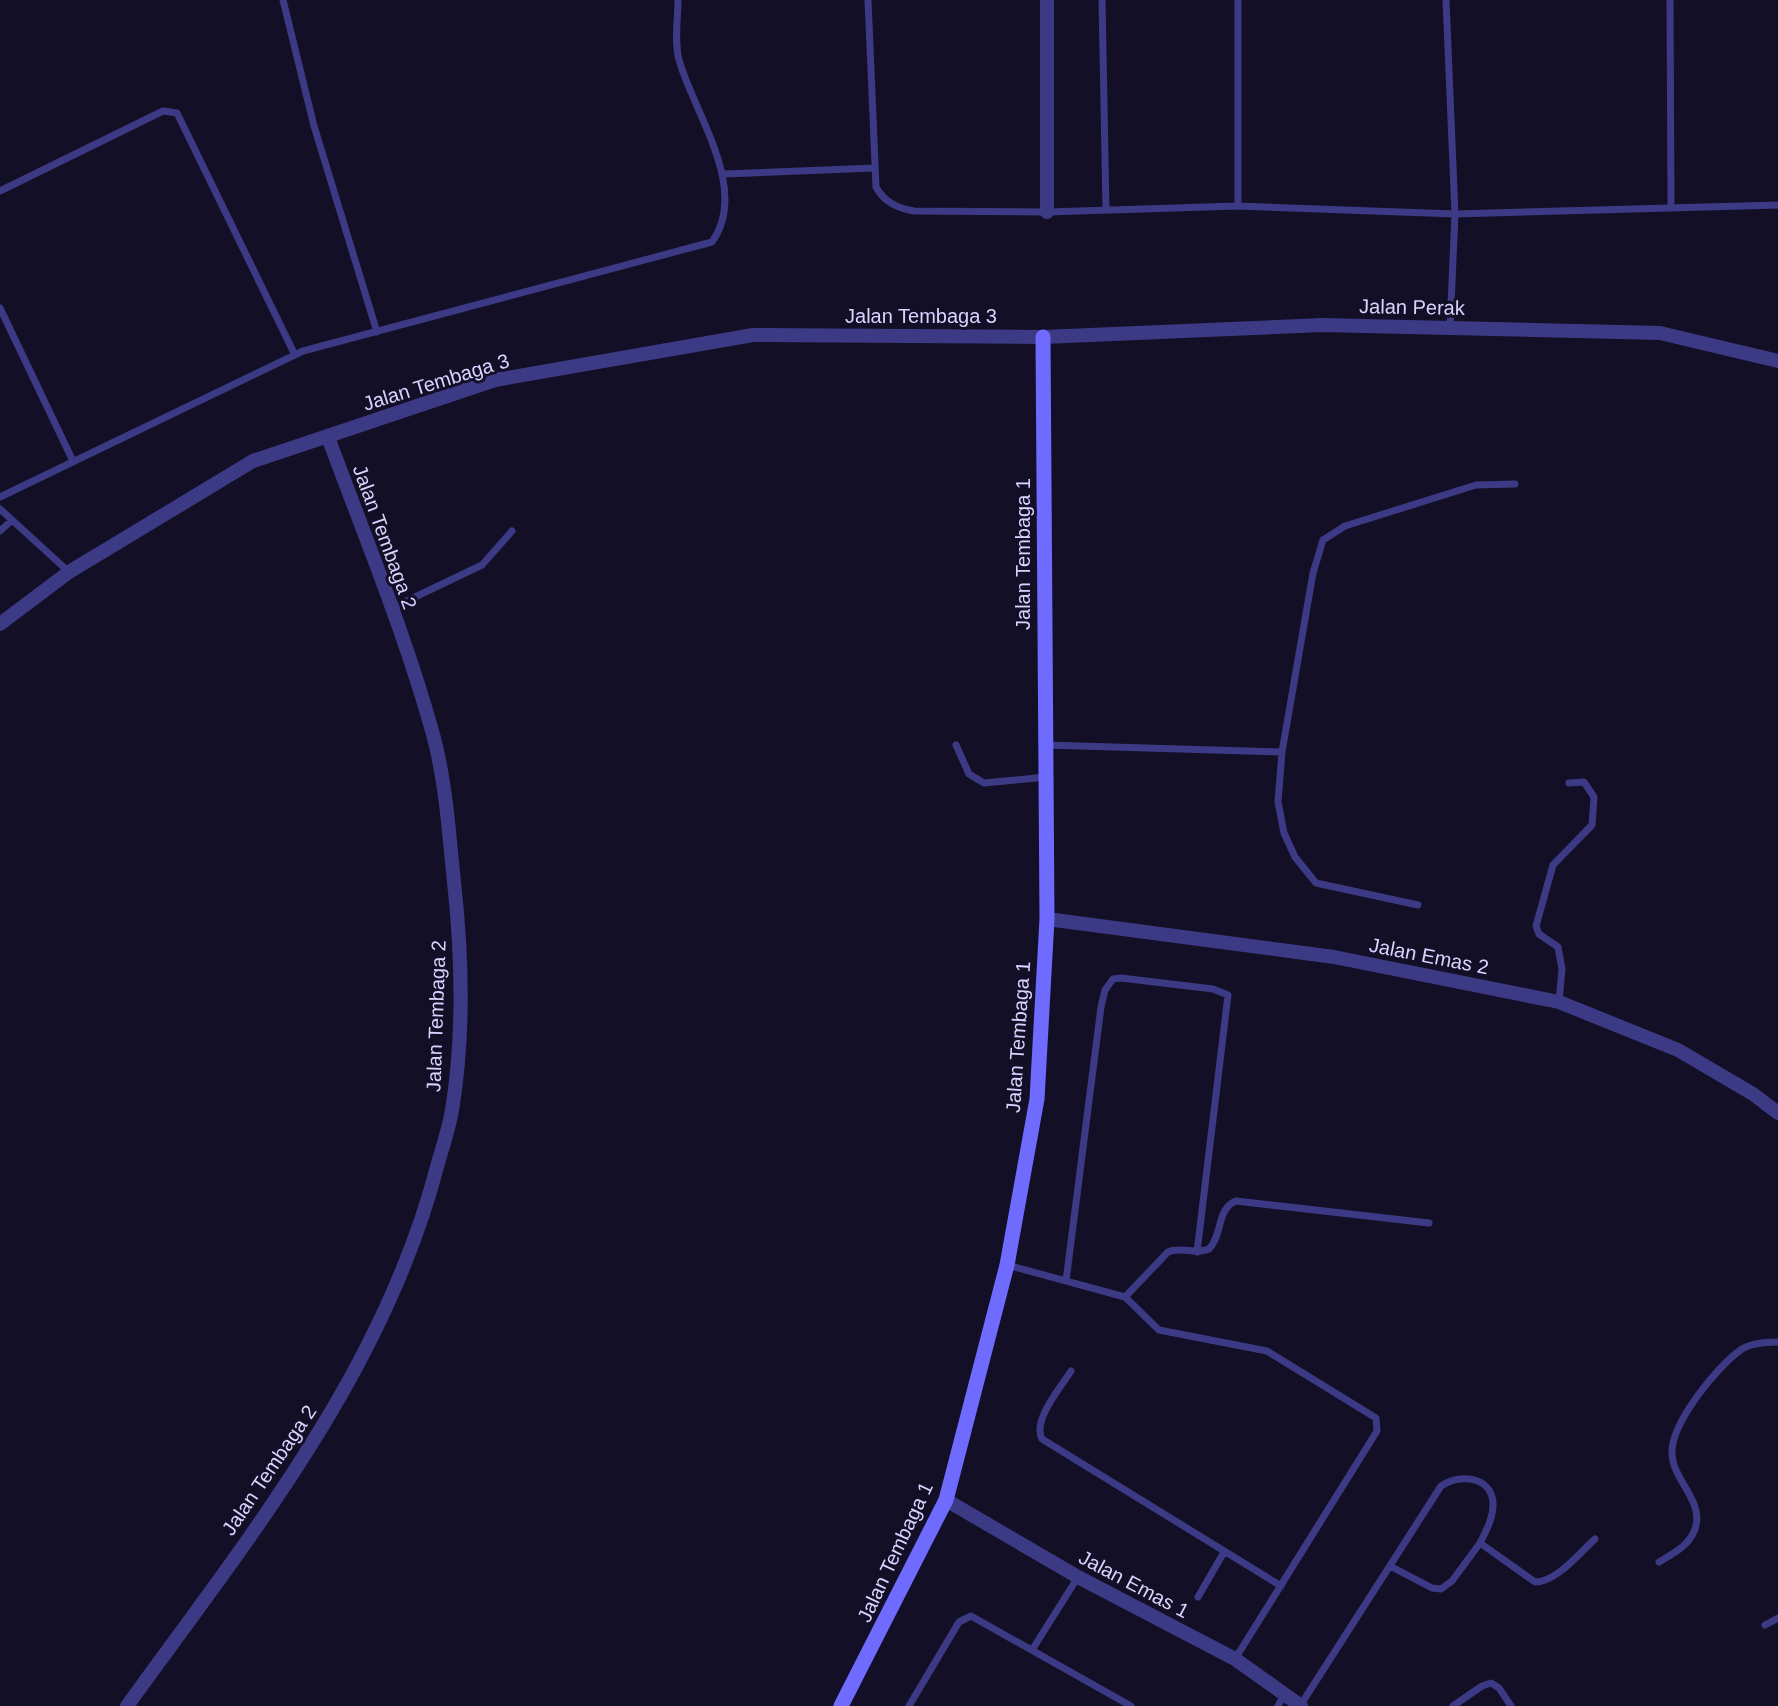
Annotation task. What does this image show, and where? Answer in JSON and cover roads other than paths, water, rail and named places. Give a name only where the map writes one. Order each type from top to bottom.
[{"type":"street","points":[[1047,0],[1047,212]]},
{"type":"street","name":"Jalan Perak","points":[[1042,337],[1322,325],[1660,333],[1778,361]]},
{"type":"street","name":"Jalan Tembaga 3","points":[[0,624],[69,572],[253,461],[495,380],[753,335],[1042,337]]},
{"type":"street","name":"Jalan Tembaga 1","points":[[841,1706],[946,1500],[1007,1265],[1037,1099],[1047,919],[1042,337]]},
{"type":"street","name":"Jalan Tembaga 2","points":[[127,1706],[299,1467],[354,1374],[393,1298],[425,1216],[452,1110],[460,1015],[458,928],[445,801],[434,740],[392,608],[328,437]]},
{"type":"street","name":"Jalan Emas 2","points":[[1047,919],[1334,957],[1559,1002],[1678,1050],[1753,1094],[1778,1113]]},
{"type":"street","name":"Jalan Emas 1","points":[[946,1500],[1078,1577],[1235,1659],[1300,1706]]},
{"type":"lane","points":[[284,0],[314,126],[377,332]]},
{"type":"lane","points":[[0,497],[295,355],[712,242],[723,227],[724,174],[678,58],[678,0]]},
{"type":"lane","points":[[868,0],[874,168],[880,194],[900,209],[1047,212],[1238,206],[1455,214],[1778,205]]},
{"type":"lane","points":[[1102,0],[1106,210]]},
{"type":"lane","points":[[1238,0],[1238,206]]},
{"type":"lane","points":[[1446,0],[1455,214],[1450,328]]},
{"type":"lane","points":[[1670,0],[1671,208]]},
{"type":"lane","points":[[0,191],[163,111],[177,113],[295,355]]},
{"type":"lane","points":[[724,174],[874,168]]},
{"type":"lane","points":[[0,309],[73,461]]},
{"type":"lane","points":[[1418,905],[1316,884],[1295,857],[1284,833],[1278,801],[1282,752],[1313,573],[1323,540],[1345,526],[1476,485],[1515,484]]},
{"type":"lane","points":[[0,509],[69,572]]},
{"type":"lane","points":[[0,531],[11,520]]},
{"type":"lane","points":[[392,608],[482,565],[513,531]]},
{"type":"lane","points":[[956,745],[969,774],[984,783],[1046,777]]},
{"type":"lane","points":[[1046,745],[1282,752]]},
{"type":"lane","points":[[1559,1002],[1562,969],[1558,947],[1539,934],[1536,926],[1553,865],[1592,825],[1594,797],[1584,782],[1569,783]]},
{"type":"lane","points":[[1066,1281],[1101,1007],[1105,990],[1113,979],[1213,988],[1228,995],[1197,1252]]},
{"type":"lane","points":[[1125,1297],[1168,1252],[1176,1249],[1197,1252],[1214,1245],[1226,1208],[1236,1201],[1429,1223]]},
{"type":"lane","points":[[1007,1265],[1125,1297],[1159,1330],[1267,1351],[1376,1418],[1377,1431],[1235,1659]]},
{"type":"lane","points":[[1659,1562],[1685,1546],[1696,1528],[1696,1507],[1674,1469],[1671,1452],[1674,1436],[1709,1381],[1743,1349],[1778,1342]]},
{"type":"lane","points":[[1071,1371],[1047,1406],[1039,1431],[1042,1439],[1281,1586]]},
{"type":"lane","points":[[1300,1706],[1441,1486],[1458,1477],[1479,1482],[1488,1491],[1493,1501],[1492,1515],[1480,1543],[1452,1581],[1441,1589],[1431,1588],[1390,1566]]},
{"type":"lane","points":[[1480,1543],[1531,1580],[1540,1582],[1563,1569],[1595,1539]]},
{"type":"lane","points":[[1198,1597],[1224,1552]]},
{"type":"lane","points":[[1032,1650],[1078,1577]]},
{"type":"lane","points":[[909,1706],[959,1622],[966,1616],[976,1617],[1131,1706]]},
{"type":"lane","points":[[1765,1625],[1778,1618]]},
{"type":"lane","points":[[1453,1706],[1482,1686],[1491,1683],[1499,1688],[1511,1706]]},
{"type":"lane","points":[[1278,1706],[1285,1693]]}]
